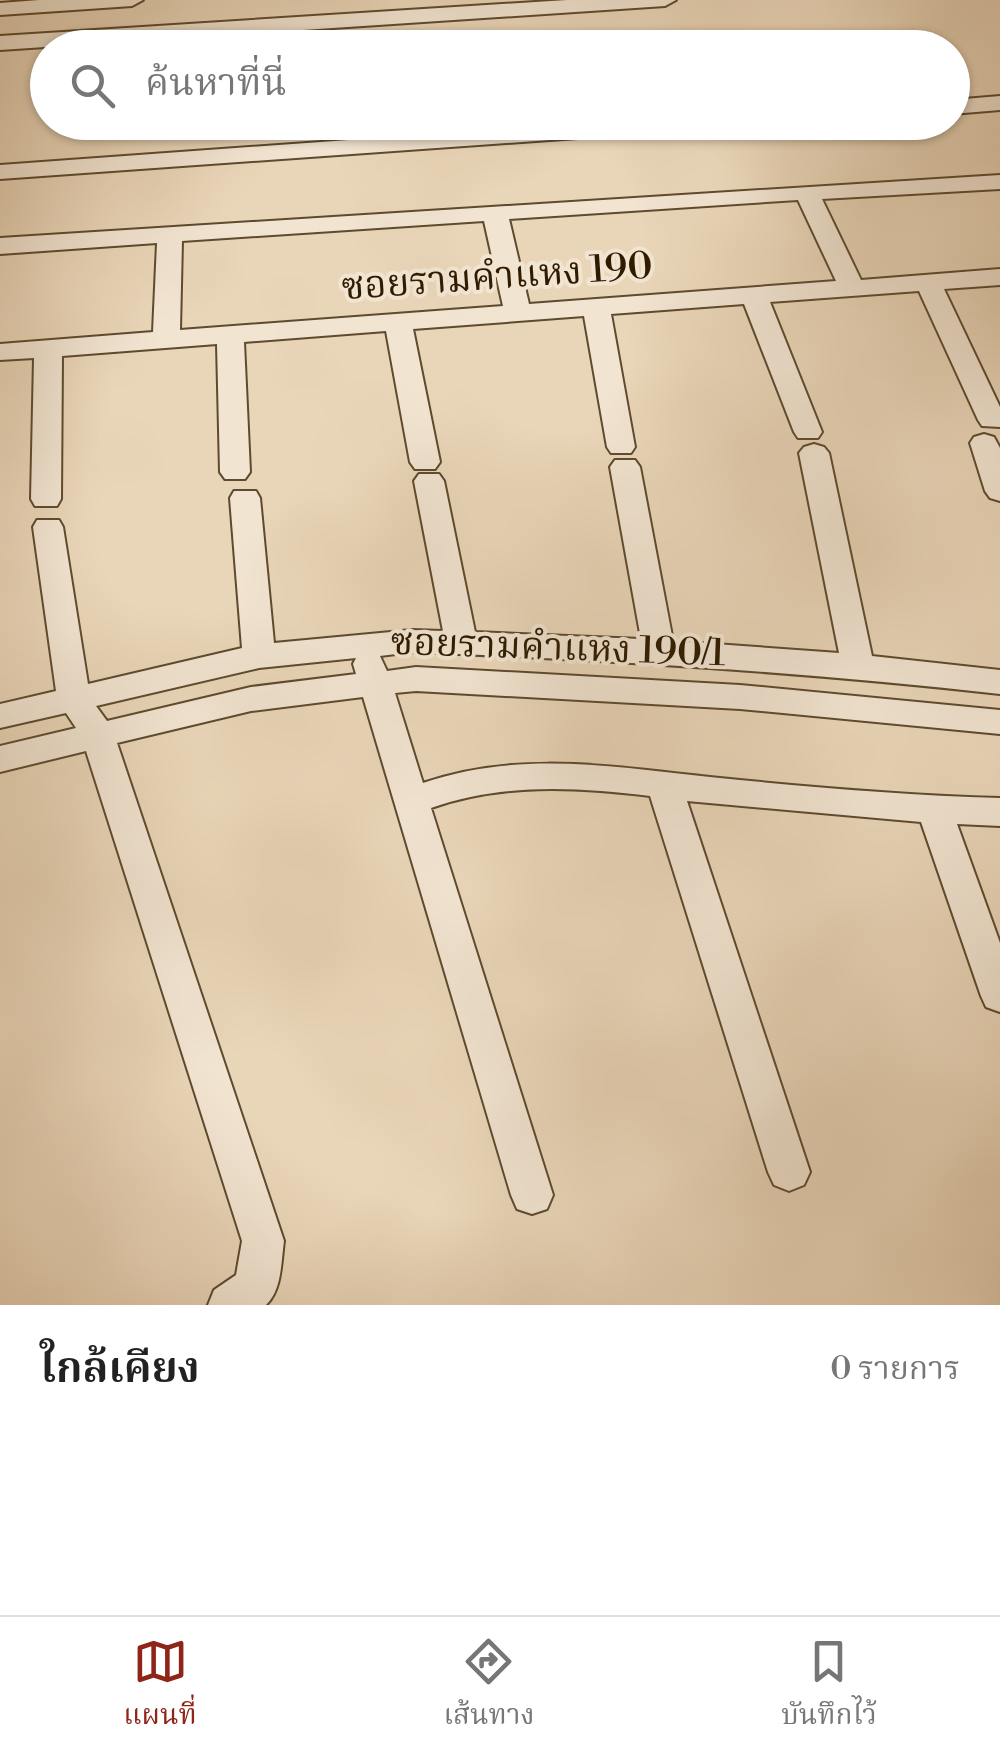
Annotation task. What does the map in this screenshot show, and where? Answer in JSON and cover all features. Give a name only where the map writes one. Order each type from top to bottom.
[{"type":"street","points":[[0,9],[132,0]]},
{"type":"street","points":[[190,30],[665,0]]},
{"type":"street","points":[[0,42],[30,40]]},
{"type":"street","points":[[970,106],[1000,104]]},
{"type":"street","points":[[0,172],[451,140]]},
{"type":"street","points":[[0,246],[1000,182]]},
{"type":"street","points":[[808,192],[853,290]]},
{"type":"street","points":[[495,213],[518,312]]},
{"type":"street","points":[[166,340],[170,235]]},
{"type":"street","name":"ซอยรามคำแหง 190","points":[[0,352],[1000,277]]},
{"type":"street","points":[[929,284],[988,431],[1000,491]]},
{"type":"street","points":[[755,298],[811,443],[858,666]]},
{"type":"street","points":[[596,306],[658,651]]},
{"type":"street","points":[[398,322],[461,642]]},
{"type":"street","points":[[230,333],[240,485],[259,656]]},
{"type":"street","points":[[48,350],[47,513],[85,715],[263,1241],[256,1286],[230,1305]]},
{"type":"street","name":"ซอยรามคำแหง 190/1","points":[[0,716],[85,715],[251,699],[369,665],[412,641],[658,651],[858,666],[1000,682]]},
{"type":"street","name":"ซอยรามคำแหง 190/1","points":[[0,759],[85,715],[259,656],[369,665],[416,679],[740,697],[1000,722]]},
{"type":"street","points":[[369,665],[532,1194]]},
{"type":"street","points":[[410,802],[453,784],[508,774],[585,775],[1000,812]]},
{"type":"street","points":[[664,785],[788,1172]]},
{"type":"street","points":[[934,809],[1000,996]]}]
